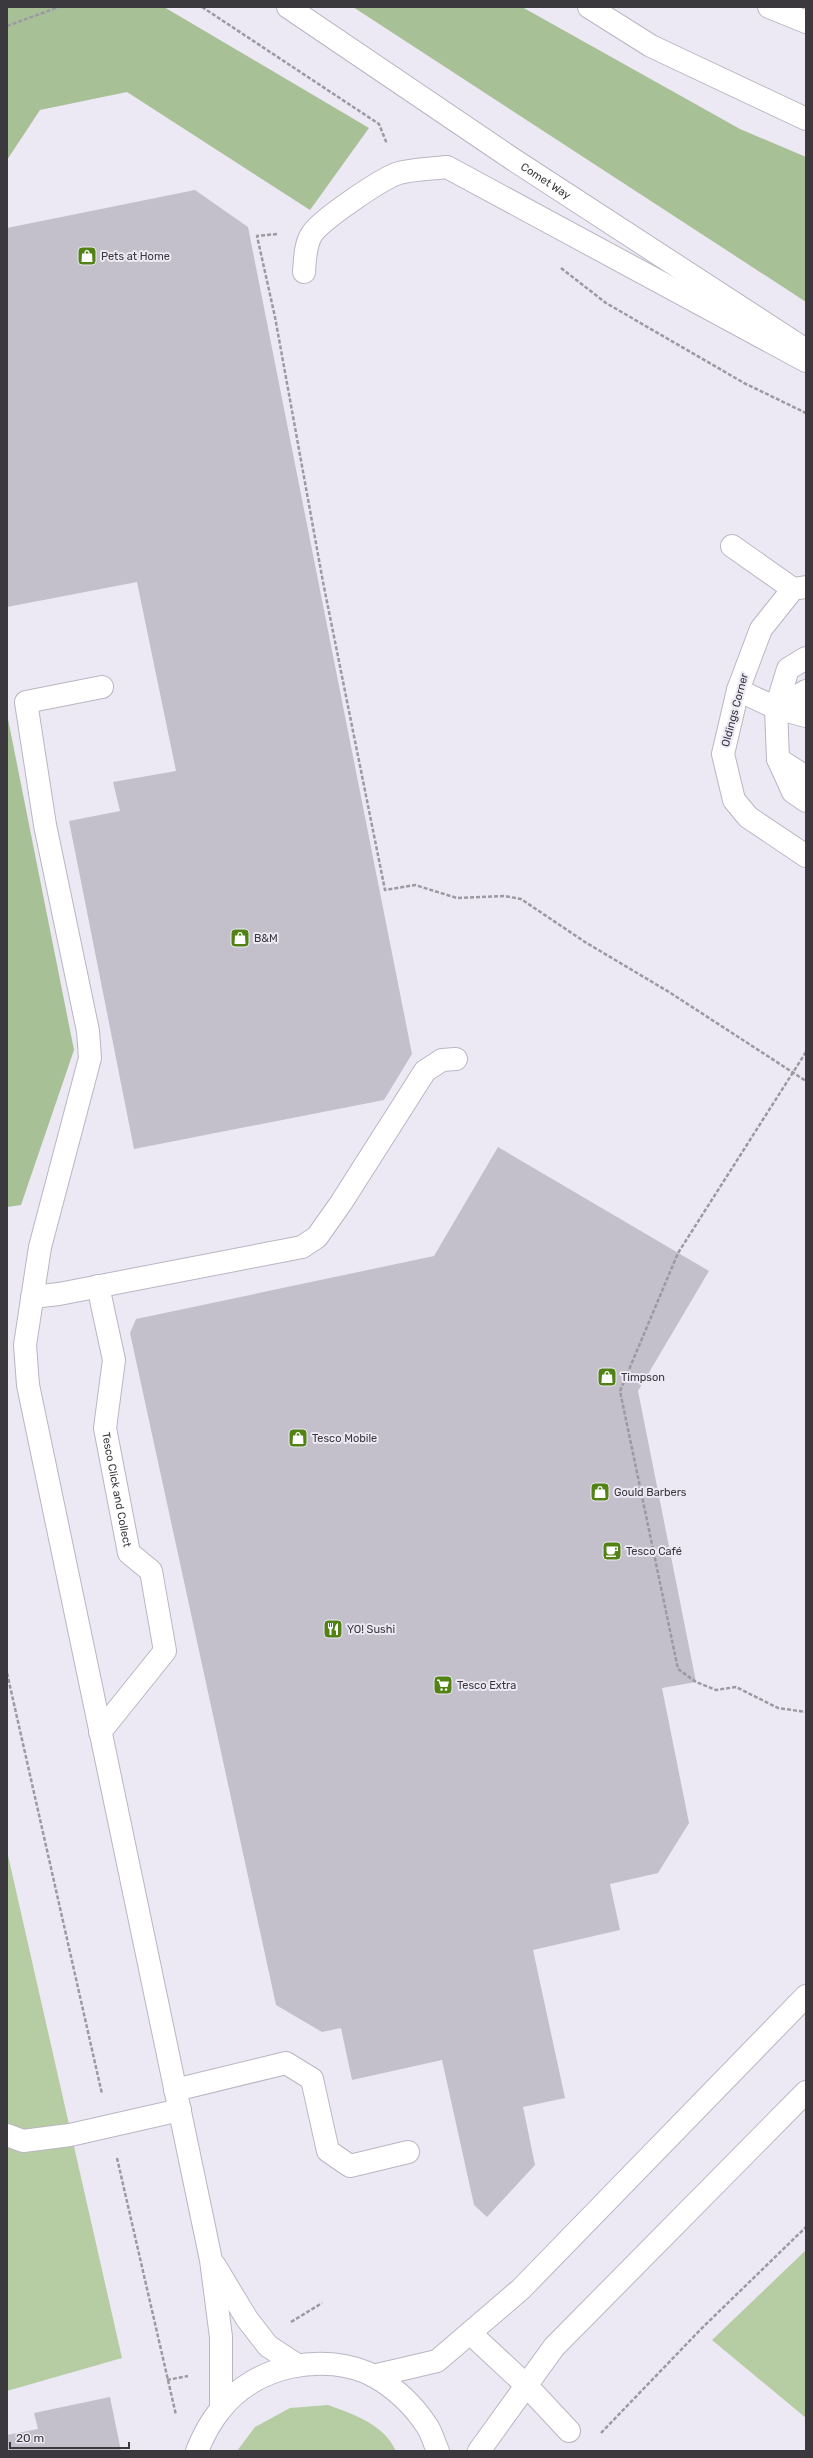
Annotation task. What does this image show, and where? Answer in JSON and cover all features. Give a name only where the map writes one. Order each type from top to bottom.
[{"type":"main road","name":"Comet Way","points":[[288,7],[511,158],[806,350]]},
{"type":"main road","points":[[589,7],[651,46],[806,119]]},
{"type":"main road","points":[[769,7],[806,22]]},
{"type":"main road","points":[[304,272],[306,253],[312,234],[326,220],[376,183],[398,173],[447,167],[806,361]]},
{"type":"main road","name":"Oldings Corner","points":[[732,546],[800,588],[761,630],[738,690],[723,754],[734,800],[748,817],[806,856]]},
{"type":"main road","points":[[806,658],[788,669],[776,708],[778,759],[793,792],[806,801]]},
{"type":"main road","points":[[102,687],[26,702],[45,825],[88,1031],[90,1058],[40,1248],[25,1345],[28,1385],[211,2260],[221,2337],[221,2407]]},
{"type":"main road","points":[[738,690],[776,708],[806,716]]},
{"type":"main road","points":[[776,708],[806,691]]},
{"type":"main road","points":[[776,708],[806,734]]},
{"type":"main road","points":[[778,759],[806,777]]},
{"type":"main road","points":[[32,1297],[98,1286],[302,1247],[317,1237],[341,1203],[425,1071],[442,1060],[456,1059]]},
{"type":"main road","name":"Tesco Click and Collect","points":[[98,1286],[114,1360],[105,1428],[129,1553],[151,1570],[165,1651],[100,1732]]},
{"type":"main road","points":[[373,2376],[437,2361],[521,2289],[806,1996]]},
{"type":"main road","points":[[7,2135],[23,2141],[70,2135],[109,2126],[178,2100],[286,2063],[312,2079],[328,2151],[350,2166],[408,2152]]},
{"type":"main road","points":[[480,2451],[554,2347],[806,2092]]},
{"type":"main road","points":[[211,2260],[247,2319],[268,2346],[297,2365]]},
{"type":"main road","points":[[470,2332],[526,2385],[569,2432]]},
{"type":"main road","points":[[197,2451],[206,2430],[221,2407],[243,2387],[269,2373],[297,2365],[336,2365],[373,2376],[404,2397],[428,2427],[438,2451]]},
{"type":"path","points":[[7,26],[59,7]]},
{"type":"path","points":[[275,317],[323,582],[385,890],[415,885],[457,898],[504,896],[521,899],[585,942],[669,992],[806,1081]]},
{"type":"path","points":[[806,1052],[678,1253],[620,1391],[678,1669],[696,1682],[716,1690],[736,1687],[778,1708],[806,1712]]},
{"type":"path","points":[[7,1673],[167,2380],[177,2413],[174,2421]]},
{"type":"path","points":[[598,2436],[701,2328],[806,2227]]},
{"type":"green space","points":[[7,7],[164,7],[369,128],[310,210],[127,92],[40,110],[7,160]]},
{"type":"green space","points":[[353,7],[522,7],[740,129],[806,157],[806,302]]},
{"type":"green space","points":[[7,714],[74,1050],[21,1205],[7,1207]]},
{"type":"green space","points":[[7,1851],[122,2358],[7,2391]]},
{"type":"green space","points":[[806,2250],[806,2418],[712,2340]]},
{"type":"green space","points":[[328,2405],[357,2416],[376,2427],[391,2442],[396,2451],[237,2451],[255,2427],[290,2408]]},
{"type":"building","points":[[195,190],[248,227],[412,1054],[384,1100],[134,1149],[69,821],[120,811],[113,782],[176,771],[137,582],[7,607],[7,228]]},
{"type":"building","name":"Tesco Extra","points":[[498,1147],[709,1271],[638,1391],[696,1682],[662,1688],[689,1823],[658,1873],[610,1884],[620,1930],[533,1950],[565,2098],[523,2107],[535,2165],[487,2217],[474,2205],[442,2060],[352,2080],[341,2028],[322,2032],[276,2005],[130,1333],[136,1319],[434,1256]]},
{"type":"building","points":[[110,2397],[121,2451],[7,2451],[7,2435],[38,2429],[34,2413]]},
{"type":"place","name":"Pets at Home","points":[[87,256]]},
{"type":"place","name":"B&M","points":[[240,938]]},
{"type":"place","name":"Timpson","points":[[607,1377]]},
{"type":"place","name":"Tesco Mobile","points":[[298,1438]]},
{"type":"place","name":"Gould Barbers","points":[[600,1492]]},
{"type":"place","name":"Tesco Café","points":[[612,1551]]},
{"type":"place","name":"YO! Sushi","points":[[333,1629]]},
{"type":"place","name":"Tesco Extra","points":[[443,1685]]}]
